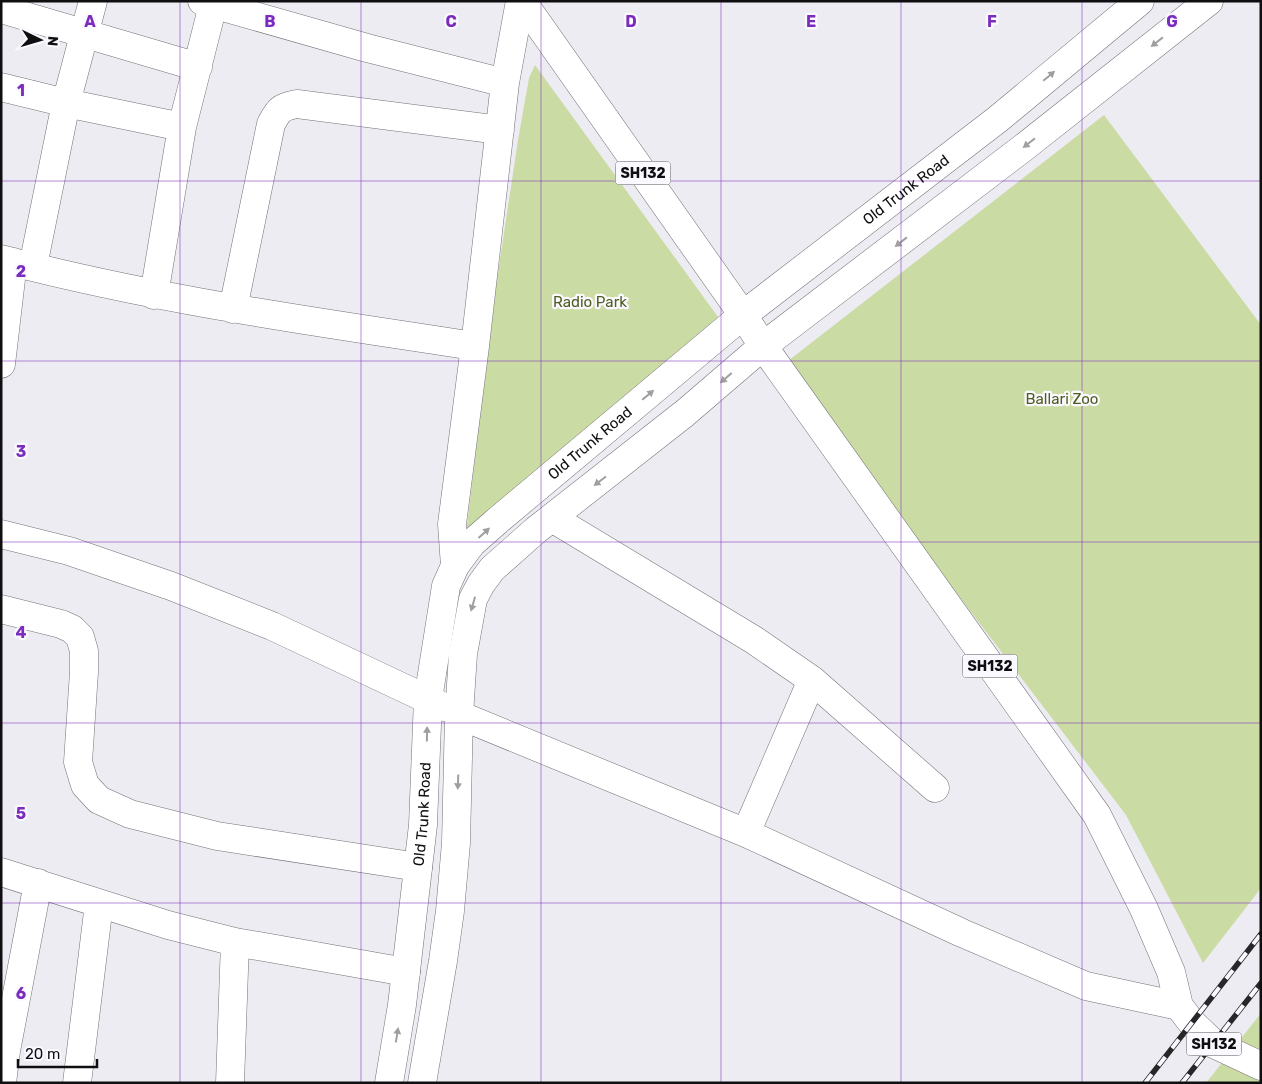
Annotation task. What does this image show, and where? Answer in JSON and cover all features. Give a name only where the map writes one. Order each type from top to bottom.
[{"type":"street","points":[[1,364],[15,262],[66,103],[93,1]]},
{"type":"street","points":[[455,566],[452,524],[475,346],[505,83],[521,1]]},
{"type":"street","name":"SH132","points":[[521,1],[743,314],[763,346],[1097,815],[1152,927],[1171,972],[1179,1006],[1214,1044],[1261,1066]]},
{"type":"street","name":"Old Trunk Road","points":[[389,1083],[406,972],[424,816],[428,699],[446,586],[455,566],[472,543],[497,521],[743,314],[998,119],[1140,1]]},
{"type":"street","points":[[422,1083],[442,970],[450,911],[456,843],[459,715],[463,654],[473,599],[481,584],[492,569],[552,518],[686,413],[763,346],[1008,159],[1209,1]]},
{"type":"street","points":[[154,295],[182,127],[198,67],[208,3],[367,48],[505,83]]},
{"type":"street","points":[[1,9],[198,67]]},
{"type":"street","points":[[1,87],[66,103],[182,127]]},
{"type":"street","points":[[234,309],[271,124],[284,107],[297,104],[500,130]]},
{"type":"street","points":[[15,262],[154,295],[475,346]]},
{"type":"street","points":[[552,518],[754,640],[812,680],[935,788]]},
{"type":"street","points":[[1,534],[69,551],[171,586],[272,626],[459,715],[746,834],[962,933],[1086,986],[1179,1006]]},
{"type":"street","points":[[1,609],[61,624],[72,629],[80,637],[84,651],[84,672],[78,762],[85,785],[99,800],[130,814],[217,836],[418,867]]},
{"type":"street","points":[[746,834],[812,680]]},
{"type":"street","points":[[1,872],[38,882],[99,904],[168,925],[235,942],[406,972]]},
{"type":"street","points":[[2,1083],[6,1051],[38,882]]},
{"type":"street","points":[[77,1083],[99,904]]},
{"type":"street","points":[[230,1083],[235,942]]},
{"type":"green space","name":"Radio Park","points":[[535,65],[718,317],[466,534],[493,306],[518,140],[529,78]]},
{"type":"green space","name":"Ballari Zoo","points":[[1104,115],[1261,325],[1261,888],[1203,963],[1126,815],[961,599],[788,361]]},
{"type":"green space","points":[[1261,1013],[1261,1083],[1206,1083]]},
{"type":"railway","points":[[1145,1083],[1261,934]]},
{"type":"railway","points":[[1182,1083],[1261,983]]}]
